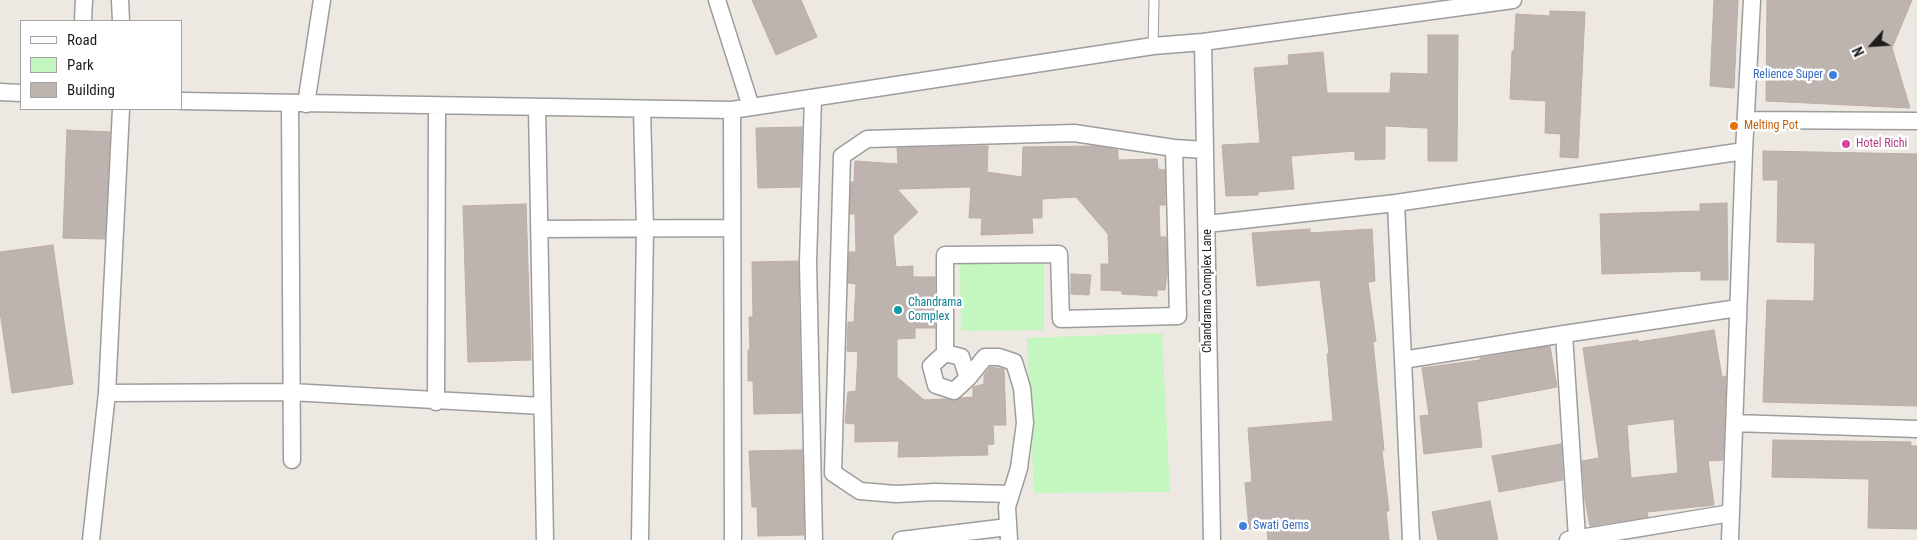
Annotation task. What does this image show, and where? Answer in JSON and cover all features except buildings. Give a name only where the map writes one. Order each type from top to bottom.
[{"type":"street","points":[[84,0],[84,20]]},
{"type":"street","points":[[120,0],[121,20]]},
{"type":"street","points":[[306,104],[322,0]]},
{"type":"street","points":[[716,0],[751,107]]},
{"type":"street","points":[[182,102],[732,110],[1153,46],[1203,42],[1513,0]]},
{"type":"street","points":[[1730,540],[1744,151],[1752,0]]},
{"type":"street","name":"Chandrama Complex Lane","points":[[1203,42],[1212,540]]},
{"type":"street","points":[[0,92],[20,93]]},
{"type":"street","points":[[813,98],[808,262],[814,540]]},
{"type":"street","points":[[290,104],[292,460]]},
{"type":"street","points":[[436,402],[437,106]]},
{"type":"street","points":[[537,107],[545,540]]},
{"type":"street","points":[[640,540],[645,229],[642,109]]},
{"type":"street","points":[[91,540],[107,393],[121,110]]},
{"type":"street","points":[[732,110],[733,540]]},
{"type":"street","points":[[1746,120],[1917,121]]},
{"type":"street","points":[[1011,494],[936,492],[896,494],[860,491],[833,473],[842,156],[866,139],[1074,133],[1174,148],[1205,150]]},
{"type":"street","points":[[900,540],[1008,534],[1007,507],[1019,468],[1025,423],[1022,388],[1014,362],[999,357],[985,357],[968,378],[954,391],[936,385],[931,366],[945,353],[945,256],[1059,254],[1061,319],[1178,316],[1174,148]]},
{"type":"street","points":[[1207,224],[1396,203],[1744,151]]},
{"type":"street","points":[[1396,203],[1410,540]]},
{"type":"street","points":[[539,228],[732,228]]},
{"type":"street","points":[[1403,360],[1738,308]]},
{"type":"street","points":[[1564,334],[1573,539],[1731,513]]},
{"type":"street","points":[[945,353],[960,357],[968,378]]},
{"type":"street","points":[[107,393],[291,392],[436,402],[542,406]]},
{"type":"street","points":[[1734,423],[1917,429]]},
{"type":"lane","points":[[1153,46],[1154,0]]},
{"type":"green space","points":[[1044,259],[1044,330],[961,331],[960,261]]},
{"type":"green space","points":[[1162,333],[1170,492],[1034,493],[1027,338]]},
{"type":"place","name":"Relience Super","points":[[1833,75]]},
{"type":"place","name":"Melting Pot","points":[[1734,126]]},
{"type":"place","name":"Hotel Richi","points":[[1846,144]]},
{"type":"place","name":"Chandrama Complex","points":[[898,310]]},
{"type":"place","name":"Swati Gems","points":[[1243,526]]}]
